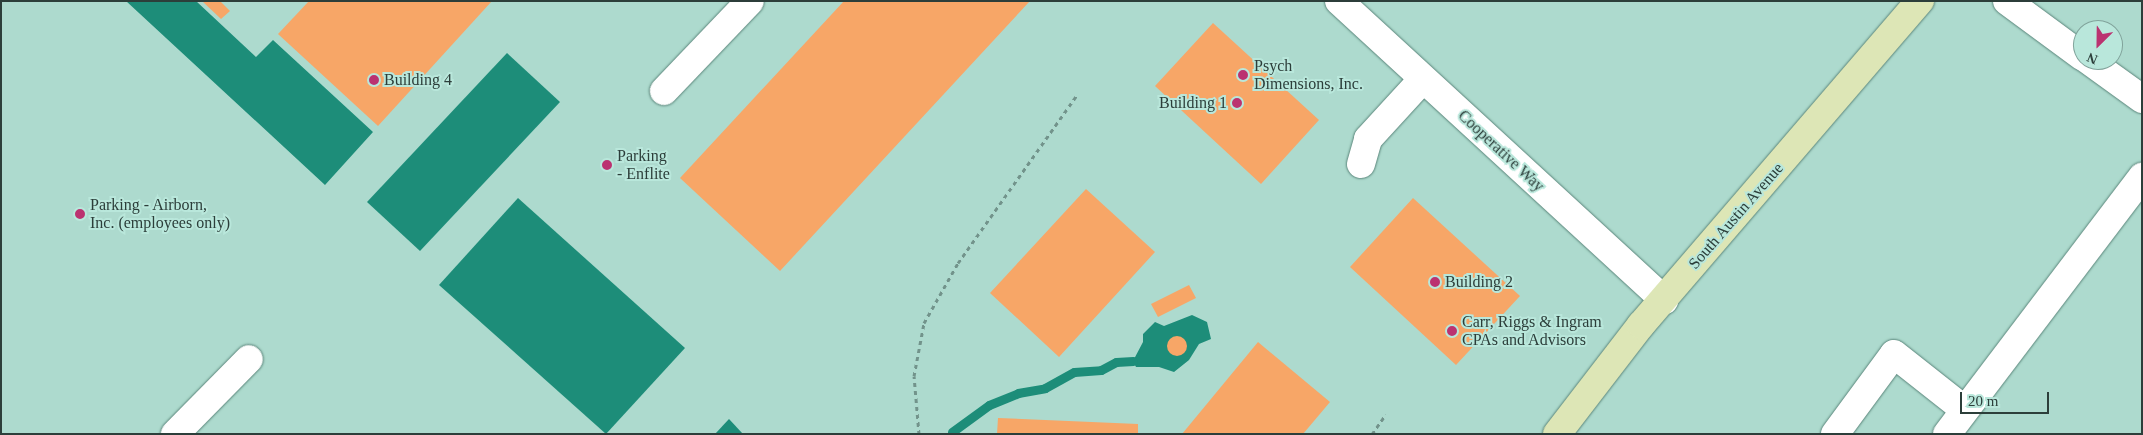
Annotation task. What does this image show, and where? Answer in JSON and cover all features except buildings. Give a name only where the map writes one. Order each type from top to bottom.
[{"type":"main road","name":"South Austin Avenue","points":[[1557,434],[1641,325],[1920,1]]},
{"type":"street","points":[[664,91],[750,1]]},
{"type":"street","name":"Cooperative Way","points":[[1339,1],[1664,300]]},
{"type":"street","points":[[2007,1],[2073,50]]},
{"type":"street","points":[[2102,70],[2142,99]]},
{"type":"street","points":[[1362,164],[1368,139],[1423,78]]},
{"type":"street","points":[[1947,434],[2142,177]]},
{"type":"street","points":[[1835,434],[1894,354],[1965,410]]},
{"type":"street","points":[[175,434],[250,359]]},
{"type":"path","points":[[919,434],[914,376],[924,323],[958,263],[1077,95]]},
{"type":"path","points":[[1372,434],[1386,414]]},
{"type":"shaded area","points":[[126,1],[196,1],[256,57],[273,40],[373,132],[325,185]]},
{"type":"shaded area","points":[[507,53],[560,102],[420,251],[367,202]]},
{"type":"shaded area","points":[[518,198],[685,348],[606,434],[439,285]]},
{"type":"shaded area","points":[[1192,315],[1207,322],[1211,339],[1199,344],[1189,360],[1174,372],[1159,367],[1136,367],[1133,361],[1143,342],[1143,334],[1155,322],[1164,326]]},
{"type":"shaded area","points":[[729,419],[743,434],[715,434]]},
{"type":"waterway","points":[[952,432],[989,405],[1018,393],[1045,388],[1074,372],[1101,370],[1116,362],[1133,361]]},
{"type":"place","name":"Psych Dimensions, Inc.","points":[[1243,75]]},
{"type":"place","name":"Building 4","points":[[374,80]]},
{"type":"place","name":"Building 1","points":[[1237,103]]},
{"type":"place","name":"Parking - Enflite","points":[[607,165]]},
{"type":"place","name":"Parking - Airborn, Inc. (employees only)","points":[[80,214]]},
{"type":"place","name":"Building 2","points":[[1435,282]]},
{"type":"place","name":"Carr, Riggs & Ingram CPAs and Advisors","points":[[1452,331]]}]
